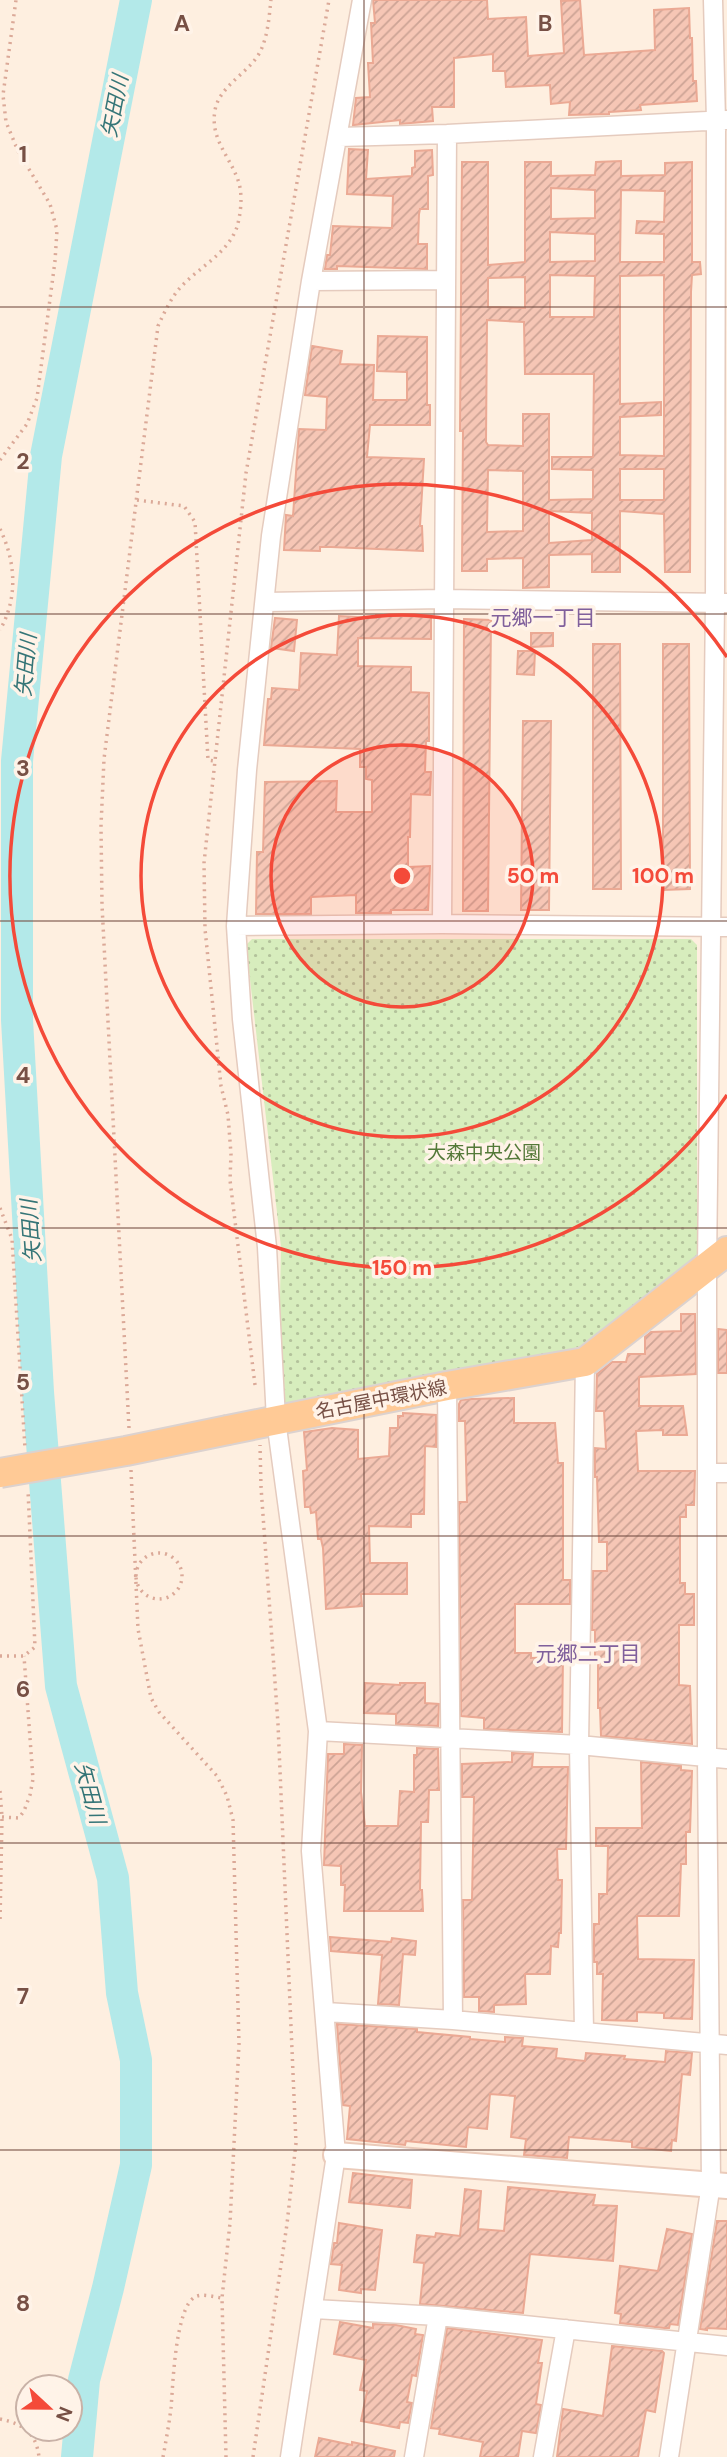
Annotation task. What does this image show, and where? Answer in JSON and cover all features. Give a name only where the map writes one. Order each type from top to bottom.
[{"type":"main road","name":"名古屋中環状線","points":[[0,1473],[126,1451],[447,1386],[585,1362],[717,1258]]},
{"type":"street","points":[[290,2457],[336,2155],[311,1851],[318,1731],[268,1422],[267,1247],[242,1019],[236,926],[247,770],[271,536],[362,0]]},
{"type":"street","points":[[669,2457],[688,2342],[719,2185],[718,2044],[707,1758],[708,1473],[717,1258],[720,927],[721,120],[713,0]]},
{"type":"street","points":[[339,137],[721,120]]},
{"type":"street","points":[[442,924],[447,134]]},
{"type":"street","points":[[312,282],[446,280]]},
{"type":"street","points":[[265,602],[443,599],[721,603]]},
{"type":"street","points":[[236,926],[442,924],[720,927]]},
{"type":"street","points":[[584,2031],[579,1745],[585,1362]]},
{"type":"street","points":[[447,1386],[453,2020]]},
{"type":"street","points":[[708,1473],[727,1473]]},
{"type":"street","points":[[318,1731],[579,1745],[727,1759]]},
{"type":"street","points":[[326,2012],[453,2020],[718,2044]]},
{"type":"street","points":[[336,2155],[719,2185]]},
{"type":"street","points":[[314,2309],[438,2316],[727,2346]]},
{"type":"street","points":[[414,2457],[438,2316]]},
{"type":"street","points":[[543,2457],[566,2329]]},
{"type":"path","points":[[0,460],[27,425],[37,398],[57,230],[50,204],[18,151],[6,122],[3,95],[16,0]]},
{"type":"path","points":[[129,1429],[103,905],[101,826],[104,759],[158,326],[167,306],[180,288],[223,250],[236,229],[241,209],[238,181],[215,136],[215,110],[223,92],[260,53],[267,33],[271,0]]},
{"type":"path","points":[[137,500],[184,506],[195,522],[208,760],[215,761]]},
{"type":"path","points":[[0,529],[8,545],[14,570],[11,604],[0,630]]},
{"type":"path","points":[[253,2457],[296,2143],[279,1738],[261,1487],[268,1422]]},
{"type":"path","points":[[131,1470],[138,1629],[151,1698],[159,1712],[217,1776],[227,1796],[233,1820],[239,2044],[230,2223],[222,2298],[226,2457]]},
{"type":"path","points":[[164,1553],[174,1557],[182,1568],[175,1592],[166,1598],[155,1599],[144,1594],[136,1582],[141,1559],[149,1554],[164,1553]]},
{"type":"path","points":[[2,1817],[19,1818],[24,1811],[33,1779],[24,1656]]},
{"type":"path","points":[[0,1791],[0,1922]]},
{"type":"path","points":[[163,2457],[171,2410],[175,2357],[187,2306],[193,2298],[200,2296],[222,2298]]},
{"type":"path","points":[[0,2419],[19,2423],[37,2442],[39,2457]]},
{"type":"green space","name":"大森中央公園","points":[[252,939],[691,939],[697,945],[697,1255],[694,1261],[580,1346],[567,1351],[284,1406],[278,1401],[281,1247],[246,945]]},
{"type":"building","points":[[373,0],[487,0],[488,19],[526,17],[528,56],[564,53],[561,1],[580,0],[584,55],[655,50],[654,10],[689,8],[693,81],[696,81],[697,101],[640,105],[641,110],[609,114],[569,115],[570,102],[551,104],[550,85],[506,87],[505,71],[493,71],[493,54],[454,58],[454,107],[432,107],[433,121],[400,124],[400,120],[353,125],[356,98],[370,97],[368,63],[373,63]]},
{"type":"building","points":[[349,149],[368,150],[366,179],[412,176],[415,151],[432,150],[433,175],[428,176],[428,209],[420,209],[419,214],[418,244],[427,244],[427,269],[337,266],[337,269],[325,269],[327,255],[330,255],[333,226],[392,228],[393,196],[347,194]]},
{"type":"building","points":[[621,161],[621,176],[665,175],[665,163],[692,162],[692,262],[700,262],[701,274],[692,275],[691,292],[690,572],[665,572],[664,514],[620,511],[620,572],[592,572],[592,554],[549,555],[549,587],[523,588],[523,558],[487,559],[487,571],[462,571],[462,162],[488,162],[488,265],[525,262],[525,162],[551,162],[551,176],[595,175],[596,162]],"holes":[[[551,188],[595,190],[595,218],[551,219]],[[621,190],[665,191],[664,222],[637,221],[636,233],[664,234],[664,262],[620,262]],[[550,232],[595,234],[595,261],[550,262]],[[550,275],[595,276],[594,317],[550,317]],[[664,275],[664,456],[620,455],[620,417],[661,415],[661,402],[620,404],[620,276]],[[525,277],[525,308],[488,307],[488,278]],[[487,320],[524,322],[525,374],[594,374],[593,457],[552,457],[552,469],[593,470],[593,499],[549,500],[549,414],[523,414],[523,446],[488,445]],[[620,469],[664,469],[664,500],[620,500]],[[488,470],[523,471],[523,531],[487,532]],[[549,511],[592,513],[592,540],[549,543]]]},
{"type":"building","points":[[378,336],[427,337],[427,405],[430,405],[430,425],[370,425],[367,457],[424,459],[420,526],[423,551],[331,547],[320,547],[320,551],[284,550],[286,515],[293,516],[299,429],[326,430],[327,397],[305,395],[312,346],[342,351],[340,364],[374,365],[373,400],[407,400],[407,372],[377,371]]},
{"type":"building","points":[[376,615],[431,617],[431,639],[358,638],[358,666],[411,667],[411,692],[429,693],[429,741],[426,741],[425,772],[431,772],[430,795],[411,794],[408,837],[408,867],[430,866],[428,910],[356,913],[356,895],[311,897],[311,914],[256,914],[257,852],[263,852],[265,782],[337,781],[336,812],[372,812],[372,780],[366,779],[366,767],[360,767],[360,749],[264,745],[268,699],[271,699],[272,688],[299,690],[301,653],[337,655],[339,616],[376,618]]},
{"type":"building","points":[[275,618],[297,620],[294,651],[271,648]]},
{"type":"building","points":[[464,619],[491,620],[488,911],[463,911]]},
{"type":"building","points":[[531,633],[553,633],[553,646],[531,647]]},
{"type":"building","points":[[593,644],[620,644],[621,889],[593,889]]},
{"type":"building","points":[[663,644],[689,644],[690,889],[663,890]]},
{"type":"building","points":[[518,651],[535,651],[534,675],[517,674]]},
{"type":"building","points":[[523,721],[551,721],[549,910],[521,910]]},
{"type":"building","points":[[681,1314],[695,1314],[696,1374],[639,1377],[639,1406],[683,1406],[687,1435],[663,1435],[663,1430],[636,1431],[638,1471],[695,1471],[694,1505],[686,1505],[686,1517],[680,1517],[680,1583],[685,1583],[685,1594],[694,1594],[694,1625],[679,1625],[679,1685],[690,1686],[692,1744],[601,1736],[598,1662],[595,1662],[595,1630],[592,1630],[593,1571],[607,1571],[607,1542],[599,1542],[595,1477],[595,1448],[606,1449],[604,1411],[596,1411],[597,1374],[612,1362],[626,1362],[628,1354],[645,1354],[645,1337],[651,1332],[681,1331]]},
{"type":"building","points":[[718,1329],[727,1330],[727,1373],[718,1373]]},
{"type":"building","points":[[514,1398],[514,1423],[555,1423],[558,1463],[563,1463],[563,1580],[570,1580],[570,1604],[515,1604],[515,1653],[531,1653],[531,1658],[563,1657],[562,1732],[484,1729],[484,1718],[461,1716],[459,1502],[467,1502],[465,1421],[459,1421],[459,1404],[461,1400]]},
{"type":"building","points":[[403,1413],[436,1415],[436,1447],[425,1446],[424,1514],[411,1514],[411,1527],[369,1526],[370,1563],[407,1563],[407,1594],[361,1594],[362,1606],[326,1609],[323,1548],[321,1539],[318,1539],[316,1512],[311,1513],[310,1507],[305,1507],[303,1471],[307,1470],[304,1432],[332,1428],[358,1430],[358,1459],[389,1456],[390,1428],[398,1428],[398,1416],[403,1416]]},
{"type":"building","points":[[365,1683],[425,1683],[425,1703],[439,1704],[438,1726],[396,1724],[396,1714],[364,1713]]},
{"type":"building","points":[[344,1744],[362,1745],[361,1792],[365,1826],[398,1826],[400,1791],[414,1792],[414,1755],[417,1755],[417,1748],[438,1749],[439,1790],[429,1790],[428,1822],[421,1822],[420,1890],[423,1911],[344,1911],[345,1885],[341,1885],[341,1866],[324,1865],[328,1754],[344,1754]]},
{"type":"building","points":[[512,1753],[533,1754],[532,1767],[568,1767],[566,1849],[557,1849],[558,1880],[562,1880],[561,1933],[558,1947],[551,1946],[550,1974],[525,1974],[526,2004],[494,2005],[494,2012],[479,2011],[479,1997],[464,1997],[463,1900],[472,1900],[474,1797],[462,1797],[462,1764],[512,1762]]},
{"type":"building","points":[[641,1762],[681,1766],[681,1770],[692,1771],[690,1832],[686,1832],[686,1864],[681,1864],[679,1916],[637,1916],[638,1959],[694,1960],[692,2019],[664,2018],[664,2013],[637,2012],[637,2021],[602,2020],[603,1974],[597,1974],[597,1962],[594,1962],[594,1924],[599,1924],[599,1894],[607,1894],[608,1846],[596,1846],[596,1828],[642,1828]]},
{"type":"building","points":[[330,1937],[391,1942],[392,1938],[416,1941],[415,1955],[403,1954],[399,2005],[378,2004],[382,1955],[331,1951]]},
{"type":"building","points":[[337,2024],[417,2029],[417,2032],[505,2042],[505,2037],[523,2038],[522,2046],[557,2049],[556,2058],[585,2061],[586,2053],[665,2062],[666,2051],[692,2053],[690,2075],[682,2074],[676,2141],[672,2140],[671,2151],[632,2147],[632,2142],[569,2137],[567,2158],[524,2155],[526,2139],[511,2137],[515,2096],[490,2094],[487,2129],[468,2127],[466,2147],[347,2139],[350,2106],[343,2105]]},
{"type":"building","points":[[353,2173],[412,2180],[410,2208],[349,2202]]},
{"type":"building","points":[[508,2187],[595,2195],[593,2205],[617,2206],[613,2261],[530,2254],[523,2313],[420,2304],[424,2263],[414,2262],[417,2235],[435,2237],[436,2233],[460,2236],[465,2189],[481,2191],[478,2229],[504,2231]]},
{"type":"building","points":[[717,2221],[727,2221],[727,2329],[707,2330],[700,2329]]},
{"type":"building","points":[[339,2223],[382,2230],[375,2290],[361,2289],[361,2293],[339,2290],[342,2265],[331,2264]]},
{"type":"building","points":[[667,2229],[692,2234],[678,2325],[670,2324],[669,2328],[664,2328],[620,2323],[621,2314],[615,2313],[620,2266],[658,2271]]},
{"type":"building","points":[[340,2322],[373,2328],[373,2324],[396,2325],[416,2329],[415,2334],[423,2335],[416,2376],[412,2375],[407,2402],[412,2403],[408,2423],[400,2422],[399,2428],[361,2421],[367,2391],[360,2390],[366,2360],[334,2354]]},
{"type":"building","points":[[447,2328],[542,2340],[538,2363],[542,2363],[536,2404],[541,2405],[536,2433],[522,2431],[518,2457],[480,2457],[483,2442],[439,2434],[440,2429],[431,2428]]},
{"type":"building","points":[[612,2346],[664,2353],[655,2412],[646,2410],[638,2457],[557,2457],[563,2409],[603,2416]]},
{"type":"building","points":[[319,2438],[395,2451],[394,2457],[315,2457]]},
{"type":"waterway","name":"矢田川","points":[[77,2457],[84,2380],[136,2165],[136,2060],[122,1993],[113,1878],[61,1686],[38,1392],[17,1020],[17,761],[46,456],[136,0]]},
{"type":"district","name":"元郷一丁目","points":[[543,618]]},
{"type":"district","name":"元郷二丁目","points":[[588,1654]]}]
